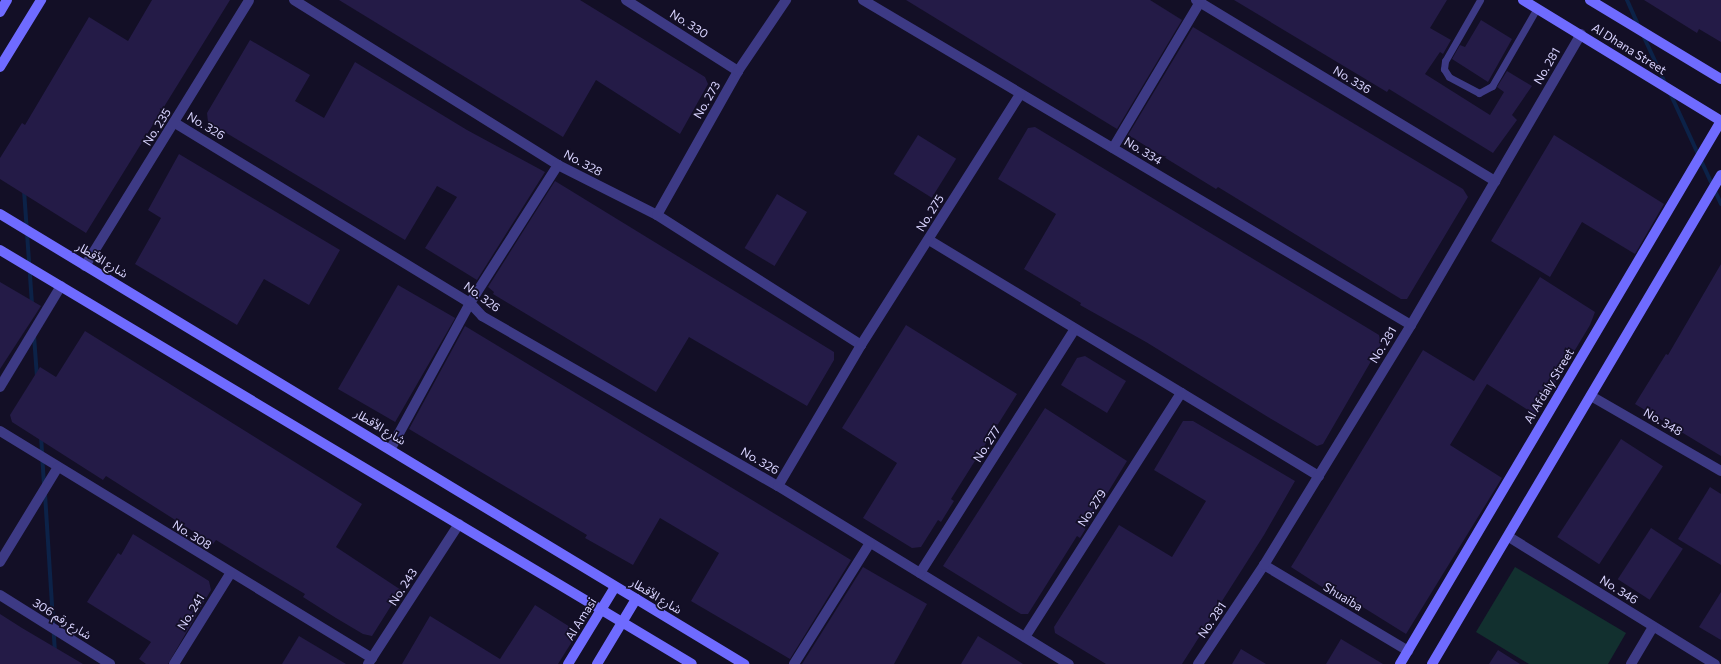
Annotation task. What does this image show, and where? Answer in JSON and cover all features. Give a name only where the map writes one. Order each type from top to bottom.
[{"type":"street","points":[[0,12],[8,0]]},
{"type":"street","points":[[0,67],[41,0]]},
{"type":"street","name":"No. 235","points":[[85,266],[175,123],[249,0]]},
{"type":"street","name":"No. 328","points":[[294,0],[558,165],[657,215],[861,345]]},
{"type":"street","name":"No. 330","points":[[626,0],[738,71]]},
{"type":"street","name":"No. 273","points":[[657,215],[738,71],[786,0]]},
{"type":"street","name":"No. 334","points":[[863,0],[1410,325]]},
{"type":"street","name":"Al Dhana Street","points":[[1523,0],[1581,34],[1721,121]]},
{"type":"street","name":"Al Dhana Street","points":[[1590,0],[1601,3],[1721,79]]},
{"type":"street","points":[[1113,148],[1198,1]]},
{"type":"street","name":"No. 336","points":[[1198,1],[1495,181]]},
{"type":"street","name":"No. 281","points":[[1198,664],[1264,565],[1319,476],[1410,325],[1581,34]]},
{"type":"street","name":"No. 275","points":[[778,486],[861,345],[929,240],[1020,94]]},
{"type":"street","name":"Al Afdaly Street","points":[[1400,664],[1721,121]]},
{"type":"street","name":"No. 326","points":[[175,123],[470,303],[482,316],[778,486],[1069,664]]},
{"type":"street","points":[[391,448],[470,303],[558,165]]},
{"type":"street","points":[[1432,664],[1510,537],[1721,175]]},
{"type":"street","name":"شارع الأقطار","points":[[0,214],[391,448],[615,587],[744,664]]},
{"type":"street","points":[[929,240],[1319,476]]},
{"type":"street","points":[[0,250],[459,524],[621,623],[692,664]]},
{"type":"street","points":[[0,387],[61,286]]},
{"type":"street","name":"No. 277","points":[[920,573],[1075,329]]},
{"type":"street","name":"No. 279","points":[[1024,637],[1181,393]]},
{"type":"street","name":"No. 348","points":[[1591,396],[1721,471]]},
{"type":"street","name":"No. 308","points":[[0,431],[370,661]]},
{"type":"street","points":[[0,562],[58,467]]},
{"type":"street","name":"No. 243","points":[[370,661],[459,524]]},
{"type":"street","name":"No. 346","points":[[1510,537],[1715,664]]},
{"type":"street","points":[[794,664],[870,543]]},
{"type":"street","name":"Shuaiba","points":[[1264,565],[1408,652]]},
{"type":"street","name":"No. 241","points":[[174,664],[230,574]]},
{"type":"street","name":"Al Amasi","points":[[568,664],[615,587]]},
{"type":"street","name":"شارع رقم 306","points":[[0,595],[110,664]]},
{"type":"street","points":[[597,664],[636,599]]},
{"type":"street","points":[[1631,664],[1653,627]]},
{"type":"lane","points":[[1480,0],[1444,61],[1444,69],[1449,77],[1478,93],[1492,86],[1536,8]]},
{"type":"green space","points":[[1515,567],[1626,633],[1608,664],[1529,664],[1476,632]]},
{"type":"building","points":[[152,0],[230,0],[86,233],[0,179],[0,158],[22,123],[25,125],[89,17],[128,41]]},
{"type":"building","points":[[339,0],[580,0],[705,77],[708,84],[680,134],[596,80],[563,137]]},
{"type":"building","points":[[906,0],[1150,0],[1182,20],[1117,129]]},
{"type":"building","points":[[1234,0],[1447,0],[1430,28],[1451,40],[1443,54],[1440,52],[1425,74],[1490,115],[1504,92],[1497,87],[1507,71],[1532,86],[1512,115],[1517,120],[1493,153],[1389,89],[1387,92]]},
{"type":"building","points":[[1644,0],[1721,0],[1721,42],[1699,29],[1697,33]]},
{"type":"building","points":[[1481,20],[1512,39],[1488,82],[1452,59],[1460,45],[1465,47]]},
{"type":"building","points":[[1193,27],[1463,189],[1468,197],[1407,299],[1401,299],[1218,187],[1216,189],[1128,135]]},
{"type":"building","points":[[250,40],[310,75],[295,101],[324,118],[355,62],[467,130],[545,172],[477,280],[425,248],[457,197],[437,186],[405,240],[208,122],[207,113]]},
{"type":"building","points":[[1035,127],[1379,335],[1381,344],[1323,444],[1317,446],[1146,342],[1080,305],[1081,303],[1024,269],[1056,214],[998,179],[1028,128]]},
{"type":"building","points":[[918,135],[956,159],[932,198],[894,174]]},
{"type":"building","points":[[1554,135],[1664,204],[1635,254],[1582,222],[1550,277],[1491,241]]},
{"type":"building","points":[[179,154],[340,250],[309,305],[264,279],[237,325],[135,264],[161,218],[148,210]]},
{"type":"building","points":[[555,181],[834,352],[834,360],[807,406],[689,337],[656,392],[493,294],[494,292],[488,287]]},
{"type":"building","points":[[777,194],[807,212],[775,266],[745,248]]},
{"type":"building","points":[[1721,264],[1721,456],[1635,404],[1666,354],[1668,355]]},
{"type":"building","points":[[1540,277],[1595,312],[1590,325],[1536,415],[1487,384],[1450,445],[1502,478],[1406,634],[1353,601],[1350,605],[1291,567],[1423,350],[1474,381]]},
{"type":"building","points":[[0,282],[41,306],[0,369]]},
{"type":"building","points":[[398,285],[455,318],[395,422],[338,389]]},
{"type":"building","points":[[906,325],[1017,394],[951,499],[954,501],[941,522],[938,520],[921,547],[912,548],[863,518],[897,463],[842,428]]},
{"type":"building","points":[[465,326],[851,560],[790,659],[691,601],[719,553],[660,518],[633,565],[585,538],[587,535],[409,429]]},
{"type":"building","points":[[85,331],[362,504],[336,547],[401,590],[372,636],[363,634],[336,618],[303,597],[305,594],[216,540],[213,544],[106,476],[103,480],[12,422],[10,415],[40,367],[56,377]]},
{"type":"building","points":[[1085,356],[1126,381],[1107,413],[1061,385],[1077,358]]},
{"type":"building","points":[[1045,408],[1127,461],[1080,538],[1077,536],[1028,614],[1021,614],[943,566]]},
{"type":"building","points":[[1183,421],[1193,421],[1295,481],[1264,535],[1182,664],[1106,664],[1055,633],[1054,627],[1119,525],[1172,557],[1206,501],[1154,470]]},
{"type":"building","points":[[1621,439],[1663,466],[1599,564],[1557,537]]},
{"type":"building","points":[[1710,487],[1721,494],[1721,565],[1678,539]]},
{"type":"building","points":[[1651,528],[1683,549],[1650,600],[1618,579]]},
{"type":"building","points":[[133,534],[209,581],[211,590],[168,664],[146,664],[139,659],[151,642],[87,602],[118,553],[121,555]]},
{"type":"building","points":[[863,567],[927,604],[894,664],[802,664]]},
{"type":"building","points":[[1721,592],[1721,640],[1699,627]]},
{"type":"building","points":[[535,605],[578,632],[558,664],[402,664],[430,616],[500,659]]},
{"type":"building","points":[[0,614],[22,628],[83,664],[0,664]]},
{"type":"building","points":[[299,636],[346,664],[282,664]]},
{"type":"building","points":[[978,636],[1009,655],[1023,664],[961,664]]},
{"type":"building","points":[[1341,639],[1383,664],[1326,664]]},
{"type":"building","points":[[1241,649],[1266,664],[1232,664]]},
{"type":"building","points":[[1498,650],[1520,664],[1489,664]]},
{"type":"waterway","points":[[1627,0],[1639,27]]},
{"type":"waterway","points":[[1643,35],[1666,85]]},
{"type":"waterway","points":[[1670,93],[1721,204]]},
{"type":"waterway","points":[[24,190],[32,305]]},
{"type":"waterway","points":[[34,336],[37,377]]},
{"type":"waterway","points":[[41,436],[44,485]]},
{"type":"waterway","points":[[45,494],[55,653]]}]
